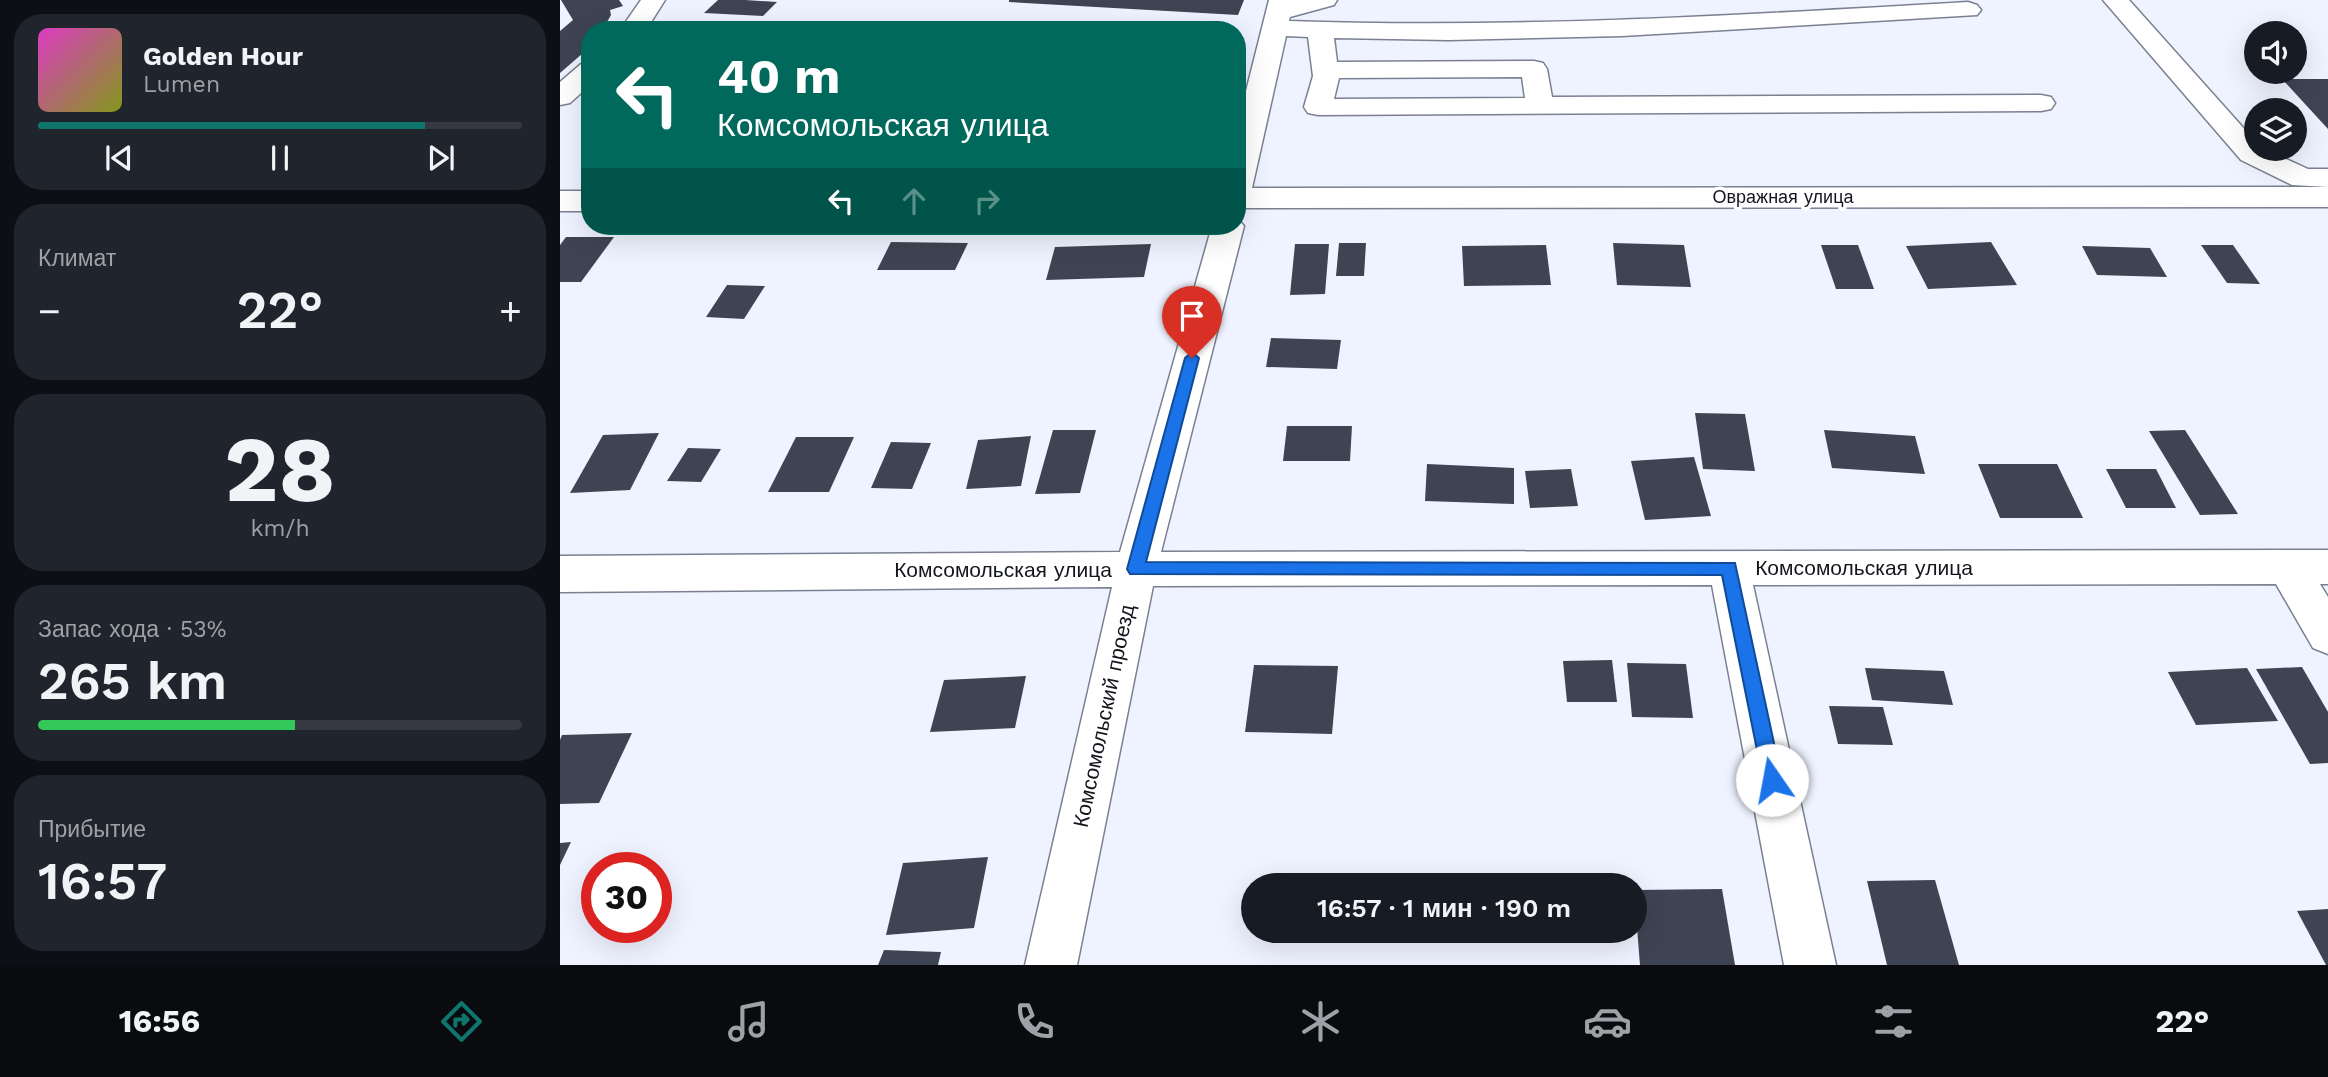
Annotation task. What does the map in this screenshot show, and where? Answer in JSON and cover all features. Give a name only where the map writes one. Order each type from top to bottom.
[{"type":"street","points":[[642,21],[653,0]]},
{"type":"street","points":[[1279,13],[1325,0]]},
{"type":"street","points":[[2115,0],[2251,154],[2303,178],[2328,178]]},
{"type":"street","points":[[1279,13],[1320,31],[1365,33],[1684,26],[1968,10]]},
{"type":"street","points":[[1246,151],[1279,13]]},
{"type":"street","points":[[1320,31],[1325,70],[1318,107],[2042,103]]},
{"type":"street","points":[[1325,70],[1534,69],[1540,106]]},
{"type":"street","points":[[560,97],[581,78]]},
{"type":"street","name":"Овражная улица","points":[[1246,198],[2328,197]]},
{"type":"street","points":[[560,201],[581,201]]},
{"type":"street","name":"Комсомольский проезд","points":[[1051,965],[1136,569],[1225,235]]},
{"type":"street","points":[[2308,567],[2328,635]]},
{"type":"street","name":"Комсомольская улица","points":[[560,574],[1136,569],[2308,567]]},
{"type":"street","points":[[1729,568],[1810,965]]},
{"type":"building","points":[[561,0],[619,0],[623,6],[610,10],[608,21],[581,21],[581,55],[560,73],[560,31],[573,20]]},
{"type":"building","points":[[718,0],[777,2],[763,16],[704,13]]},
{"type":"building","points":[[1009,0],[1244,0],[1238,15]]},
{"type":"building","points":[[2307,79],[2328,79],[2328,129],[2307,106],[2307,98],[2299,98],[2287,84],[2307,84]]},
{"type":"building","points":[[566,237],[614,237],[581,282],[560,282],[560,245]]},
{"type":"building","points":[[891,242],[968,243],[955,270],[877,270]]},
{"type":"building","points":[[1991,242],[2017,285],[1928,289],[1906,246]]},
{"type":"building","points":[[1339,243],[1366,243],[1364,276],[1336,276]]},
{"type":"building","points":[[1613,243],[1684,245],[1691,287],[1617,285]]},
{"type":"building","points":[[1151,244],[1144,277],[1046,280],[1055,247]]},
{"type":"building","points":[[1295,244],[1329,244],[1325,294],[1290,295]]},
{"type":"building","points":[[1546,245],[1551,285],[1464,286],[1462,246]]},
{"type":"building","points":[[1821,245],[1858,245],[1874,289],[1836,289]]},
{"type":"building","points":[[2201,245],[2233,245],[2260,284],[2227,283]]},
{"type":"building","points":[[2082,246],[2150,248],[2167,277],[2097,275]]},
{"type":"building","points":[[727,285],[765,286],[744,319],[706,317]]},
{"type":"building","points":[[1271,338],[1341,340],[1337,369],[1266,367]]},
{"type":"building","points":[[1695,413],[1745,414],[1755,471],[1703,469]]},
{"type":"building","points":[[1287,426],[1352,426],[1350,461],[1283,461]]},
{"type":"building","points":[[1053,430],[1096,430],[1080,493],[1035,494]]},
{"type":"building","points":[[1824,430],[1915,436],[1925,474],[1832,468]]},
{"type":"building","points":[[2185,430],[2238,514],[2200,515],[2149,431]]},
{"type":"building","points":[[659,433],[630,490],[570,493],[603,435]]},
{"type":"building","points":[[1031,436],[1021,486],[966,489],[978,440]]},
{"type":"building","points":[[796,437],[854,437],[829,492],[768,492]]},
{"type":"building","points":[[891,442],[931,443],[912,489],[871,488]]},
{"type":"building","points":[[688,448],[721,449],[701,482],[667,481]]},
{"type":"building","points":[[1694,457],[1711,516],[1645,520],[1631,461]]},
{"type":"building","points":[[1427,464],[1514,468],[1514,504],[1425,501]]},
{"type":"building","points":[[1978,464],[2057,464],[2083,518],[2000,518]]},
{"type":"building","points":[[1571,469],[1578,506],[1530,508],[1525,471]]},
{"type":"building","points":[[2106,469],[2156,469],[2176,508],[2126,508]]},
{"type":"building","points":[[1612,660],[1617,702],[1567,702],[1563,661]]},
{"type":"building","points":[[1627,663],[1686,664],[1693,718],[1632,717]]},
{"type":"building","points":[[1254,665],[1338,666],[1332,734],[1245,732]]},
{"type":"building","points":[[2302,667],[2328,712],[2328,763],[2310,764],[2256,669]]},
{"type":"building","points":[[1865,668],[1944,671],[1953,705],[1872,700]]},
{"type":"building","points":[[2247,668],[2278,721],[2196,725],[2168,672]]},
{"type":"building","points":[[1026,676],[1015,728],[930,732],[944,680]]},
{"type":"building","points":[[1829,706],[1883,707],[1893,745],[1838,744]]},
{"type":"building","points":[[632,733],[599,803],[560,804],[562,735]]},
{"type":"building","points":[[571,842],[560,865],[560,843]]},
{"type":"building","points":[[988,857],[974,928],[886,935],[903,863]]},
{"type":"building","points":[[1935,880],[1959,965],[1887,965],[1867,881]]},
{"type":"building","points":[[1722,889],[1735,965],[1640,965],[1638,943],[1647,943],[1647,890]]},
{"type":"building","points":[[2328,909],[2328,965],[2326,965],[2297,911]]},
{"type":"building","points":[[884,950],[941,952],[938,965],[878,965]]},
{"type":"route","points":[[1192,358],[1136,569],[1729,568],[1772,780]]}]
